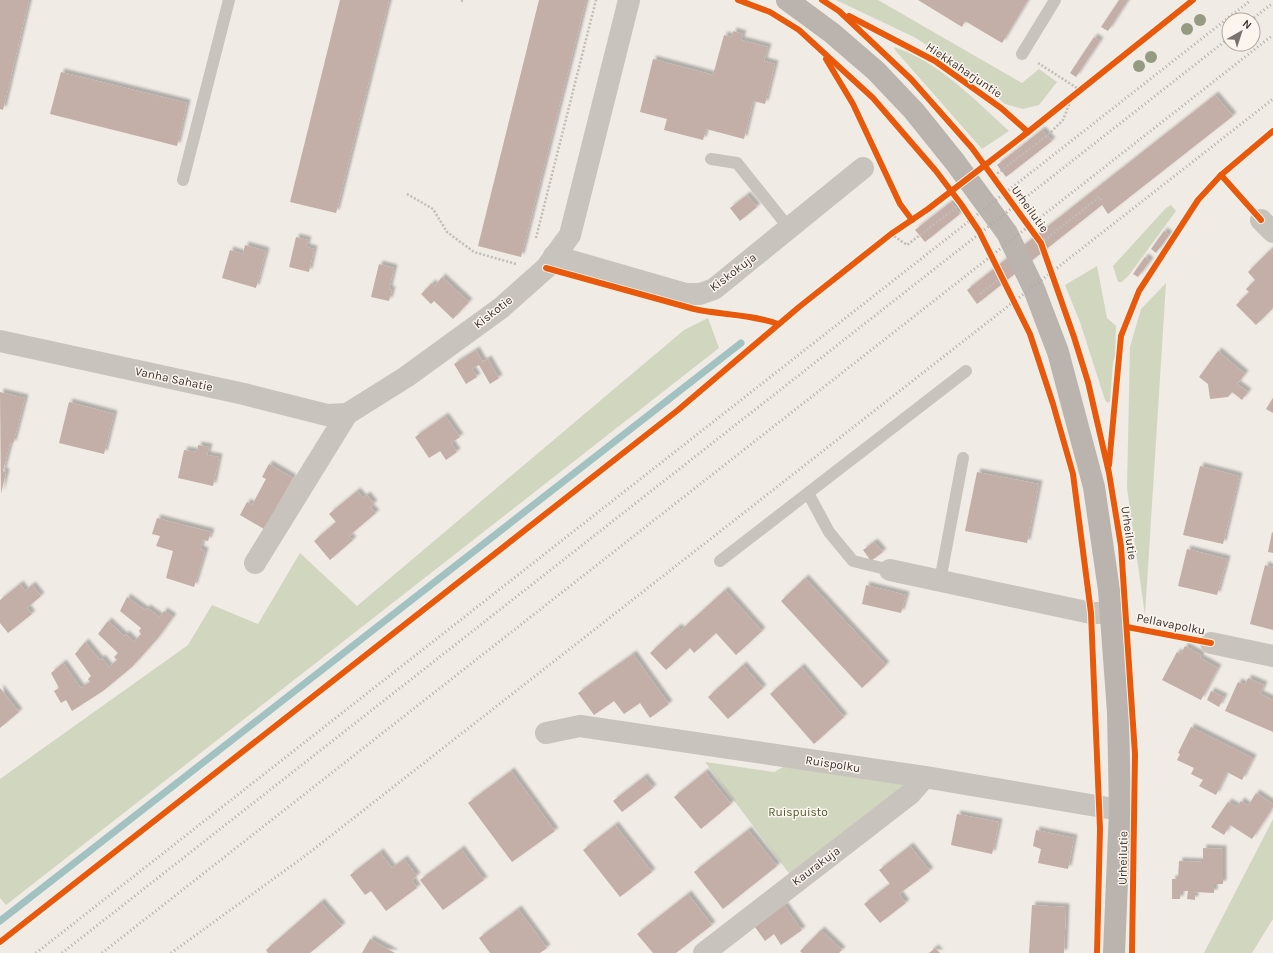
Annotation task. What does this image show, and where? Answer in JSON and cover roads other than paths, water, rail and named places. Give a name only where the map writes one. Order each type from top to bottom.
[{"type":"main road","name":"Urheilutie","points":[[787,0],[832,33],[876,71],[914,111],[955,162],[1007,233],[1034,289],[1058,352],[1094,487],[1109,590],[1118,712],[1120,810],[1114,953]]},
{"type":"street","name":"Kiskotie","points":[[255,563],[347,414],[406,377],[501,308],[546,268],[570,235],[629,0]]},
{"type":"street","name":"Kiskokuja","points":[[559,250],[686,294],[700,294],[714,289],[863,168]]},
{"type":"street","name":"Vanha Sahatie","points":[[0,341],[244,394],[327,415],[347,414]]},
{"type":"street","points":[[890,570],[1091,613],[1111,613]]},
{"type":"street","name":"Pellavapolku","points":[[1211,643],[1273,656]]},
{"type":"street","name":"Ruispolku","points":[[546,733],[580,726],[925,777],[1120,810]]},
{"type":"street","name":"Kaurakuja","points":[[704,953],[910,794],[925,777]]},
{"type":"lane","points":[[182,180],[229,0]]},
{"type":"lane","points":[[1022,54],[1055,0]]},
{"type":"lane","points":[[711,159],[737,163],[789,228]]},
{"type":"lane","points":[[720,561],[966,371]]},
{"type":"lane","points":[[940,581],[963,458]]},
{"type":"lane","points":[[808,493],[829,532],[853,561],[890,570]]},
{"type":"waterway","points":[[0,921],[741,343]]},
{"type":"railway","points":[[36,953],[1251,0]]},
{"type":"railway","points":[[1261,12],[1273,3]]},
{"type":"railway","points":[[102,953],[1273,35]]},
{"type":"railway","points":[[62,953],[1221,44]]},
{"type":"railway","points":[[171,953],[305,856],[1273,99]]},
{"type":"park label","name":"Ruispuisto","points":[[798,812]]}]
